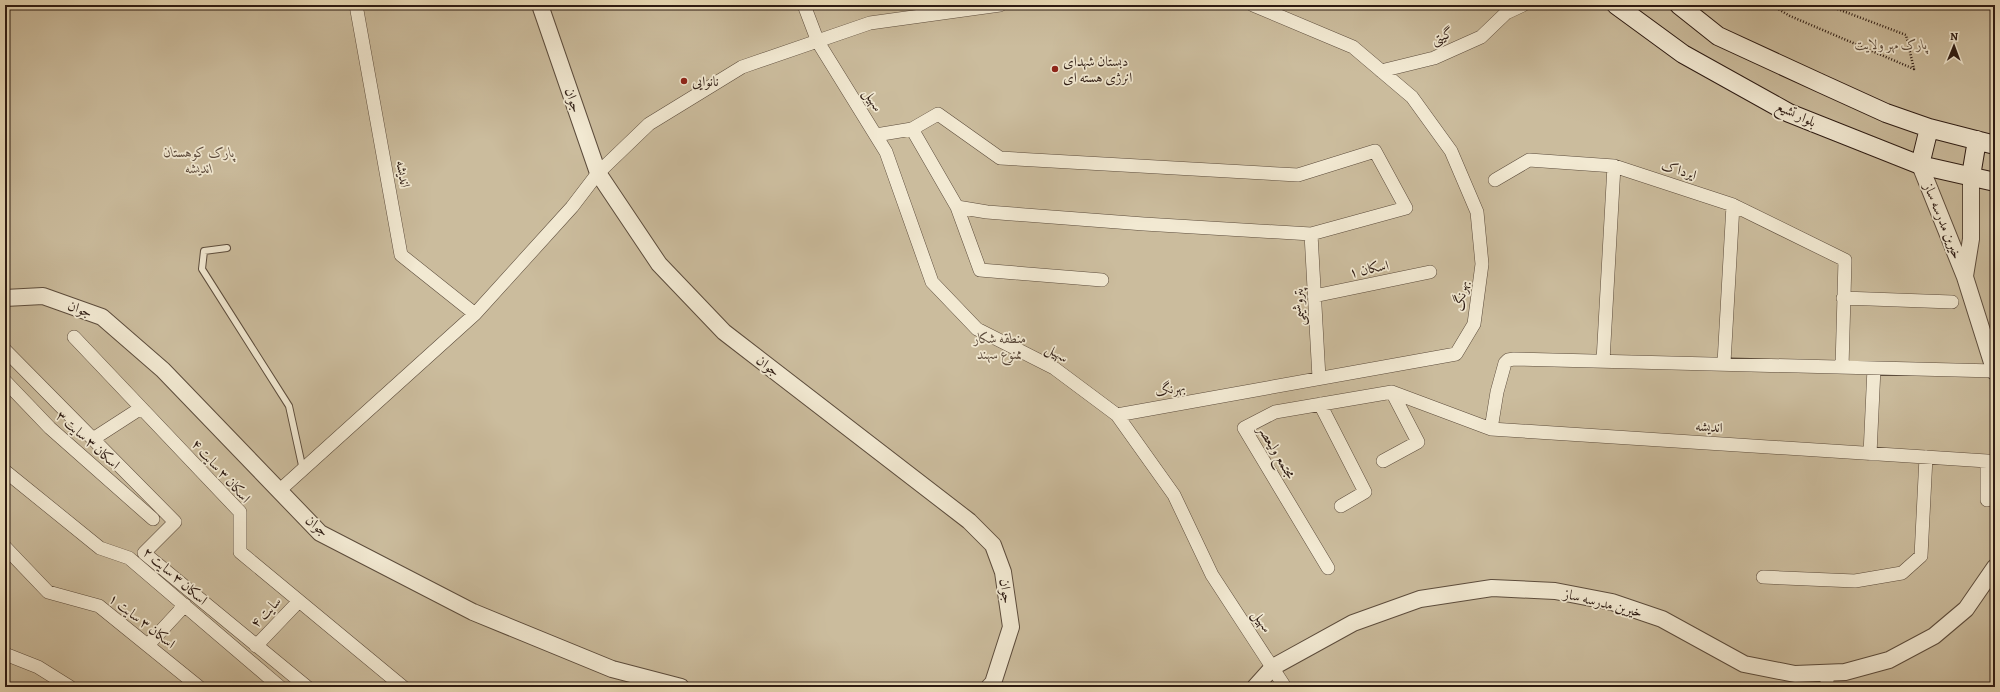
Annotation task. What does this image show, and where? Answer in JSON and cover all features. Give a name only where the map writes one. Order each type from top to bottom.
[{"type":"main road","name":"بلوار تشیع","points":[[1616,5],[1683,54],[1789,113],[1920,165],[1995,182]]},
{"type":"main road","points":[[1679,5],[1718,36],[1860,101],[1929,128],[1995,145]]},
{"type":"main road","points":[[1920,165],[1929,128]]},
{"type":"main road","points":[[1971,176],[1977,140]]},
{"type":"street","name":"اندیشه","points":[[356,5],[401,255],[476,314]]},
{"type":"street","name":"جوان","points":[[540,5],[598,173],[659,264],[724,332],[969,521],[993,545],[1003,572],[1011,627],[993,683],[989,687]]},
{"type":"street","name":"سهیل","points":[[804,5],[818,42],[886,152],[932,282],[977,329],[1054,368],[1117,415],[1174,495],[1212,575],[1285,687]]},
{"type":"street","points":[[280,490],[476,314],[572,207],[598,173],[649,124],[742,67],[870,23],[1000,5]]},
{"type":"street","name":"بهرنگ","points":[[1117,415],[1456,354],[1474,324],[1482,264],[1477,212],[1451,151],[1412,97],[1353,47],[1253,5]]},
{"type":"street","name":"گیتی","points":[[1381,71],[1434,58],[1481,37],[1507,9],[1523,5]]},
{"type":"street","points":[[876,135],[912,129],[938,114],[1000,158],[1298,175],[1375,151],[1406,208],[1311,234],[1003,214],[957,207]]},
{"type":"street","points":[[912,129],[957,207],[980,270],[1102,280]]},
{"type":"street","name":"ایرداک","points":[[1495,180],[1529,160],[1614,166],[1733,205],[1845,260],[1843,298]]},
{"type":"street","name":"خیرین مدرسه ساز","points":[[1920,165],[1965,277],[1995,371]]},
{"type":"street","points":[[1603,361],[1614,166]]},
{"type":"street","name":"خیرین مدرسه ساز","points":[[1965,277],[1971,239],[1971,176]]},
{"type":"street","points":[[1724,364],[1733,205]]},
{"type":"street","name":"پتروشیمی","points":[[1311,234],[1319,378]]},
{"type":"street","name":"اسکان ۱","points":[[1314,296],[1430,272]]},
{"type":"street","name":"جوان","points":[[5,298],[43,296],[102,317],[163,370],[320,533],[474,612],[612,670],[681,687]]},
{"type":"street","points":[[1842,367],[1843,298],[1952,302]]},
{"type":"street","name":"اسکان ۳ سایت ۴","points":[[74,337],[240,512],[240,552],[403,687]]},
{"type":"street","points":[[5,350],[174,522],[144,553],[306,687]]},
{"type":"street","points":[[1491,430],[1497,392],[1505,363],[1508,360],[1995,371]]},
{"type":"street","points":[[1870,454],[1874,368]]},
{"type":"street","name":"اسکان ۳ سایت ۳","points":[[5,381],[50,428],[153,519]]},
{"type":"street","name":"اندیشه","points":[[1395,393],[1491,430],[1987,461],[1986,500]]},
{"type":"street","points":[[1383,461],[1418,442],[1395,393]]},
{"type":"street","name":"مجتمع ولیعصر","points":[[1328,568],[1244,428],[1275,412],[1395,393]]},
{"type":"street","points":[[1320,404],[1365,492],[1341,506]]},
{"type":"street","points":[[93,439],[142,408]]},
{"type":"street","points":[[1763,577],[1855,581],[1902,573],[1921,556],[1926,457]]},
{"type":"street","name":"اسکان ۳ سایت ۲","points":[[5,471],[100,548],[129,558],[280,687]]},
{"type":"street","name":"اسکان ۳ سایت ۱","points":[[5,547],[48,592],[99,606],[199,687]]},
{"type":"street","name":"خیرین مدرسه ساز","points":[[1254,687],[1273,668],[1353,623],[1420,599],[1492,588],[1555,591],[1612,602],[1662,619],[1744,664],[1827,680],[1845,672],[1889,660],[1934,636],[1966,609],[1995,567]]},
{"type":"street","name":"سایت ۴","points":[[256,646],[299,601]]},
{"type":"street","points":[[148,645],[185,605]]},
{"type":"street","points":[[5,654],[38,667],[70,687]]},
{"type":"lane","points":[[227,248],[204,251],[202,269],[289,406],[303,470]]},
{"type":"path","points":[[1771,5],[1790,16],[1914,70],[1906,35],[1827,5]]},
{"type":"green space","name":"منطقه شکار ممنوع سهند","points":[[5,5],[1995,5],[1995,687],[5,687]]},
{"type":"waterway","points":[[1906,5],[1910,6]]},
{"type":"place","name":"دبستان شهدای انرژی هسته ای","points":[[1055,69]]},
{"type":"place","name":"نانوایی","points":[[684,81]]},
{"type":"park label","name":"پارک مهر ولایت","points":[[1891,44]]},
{"type":"park label","name":"پارک کوهستان اندیشه","points":[[199,160]]}]
